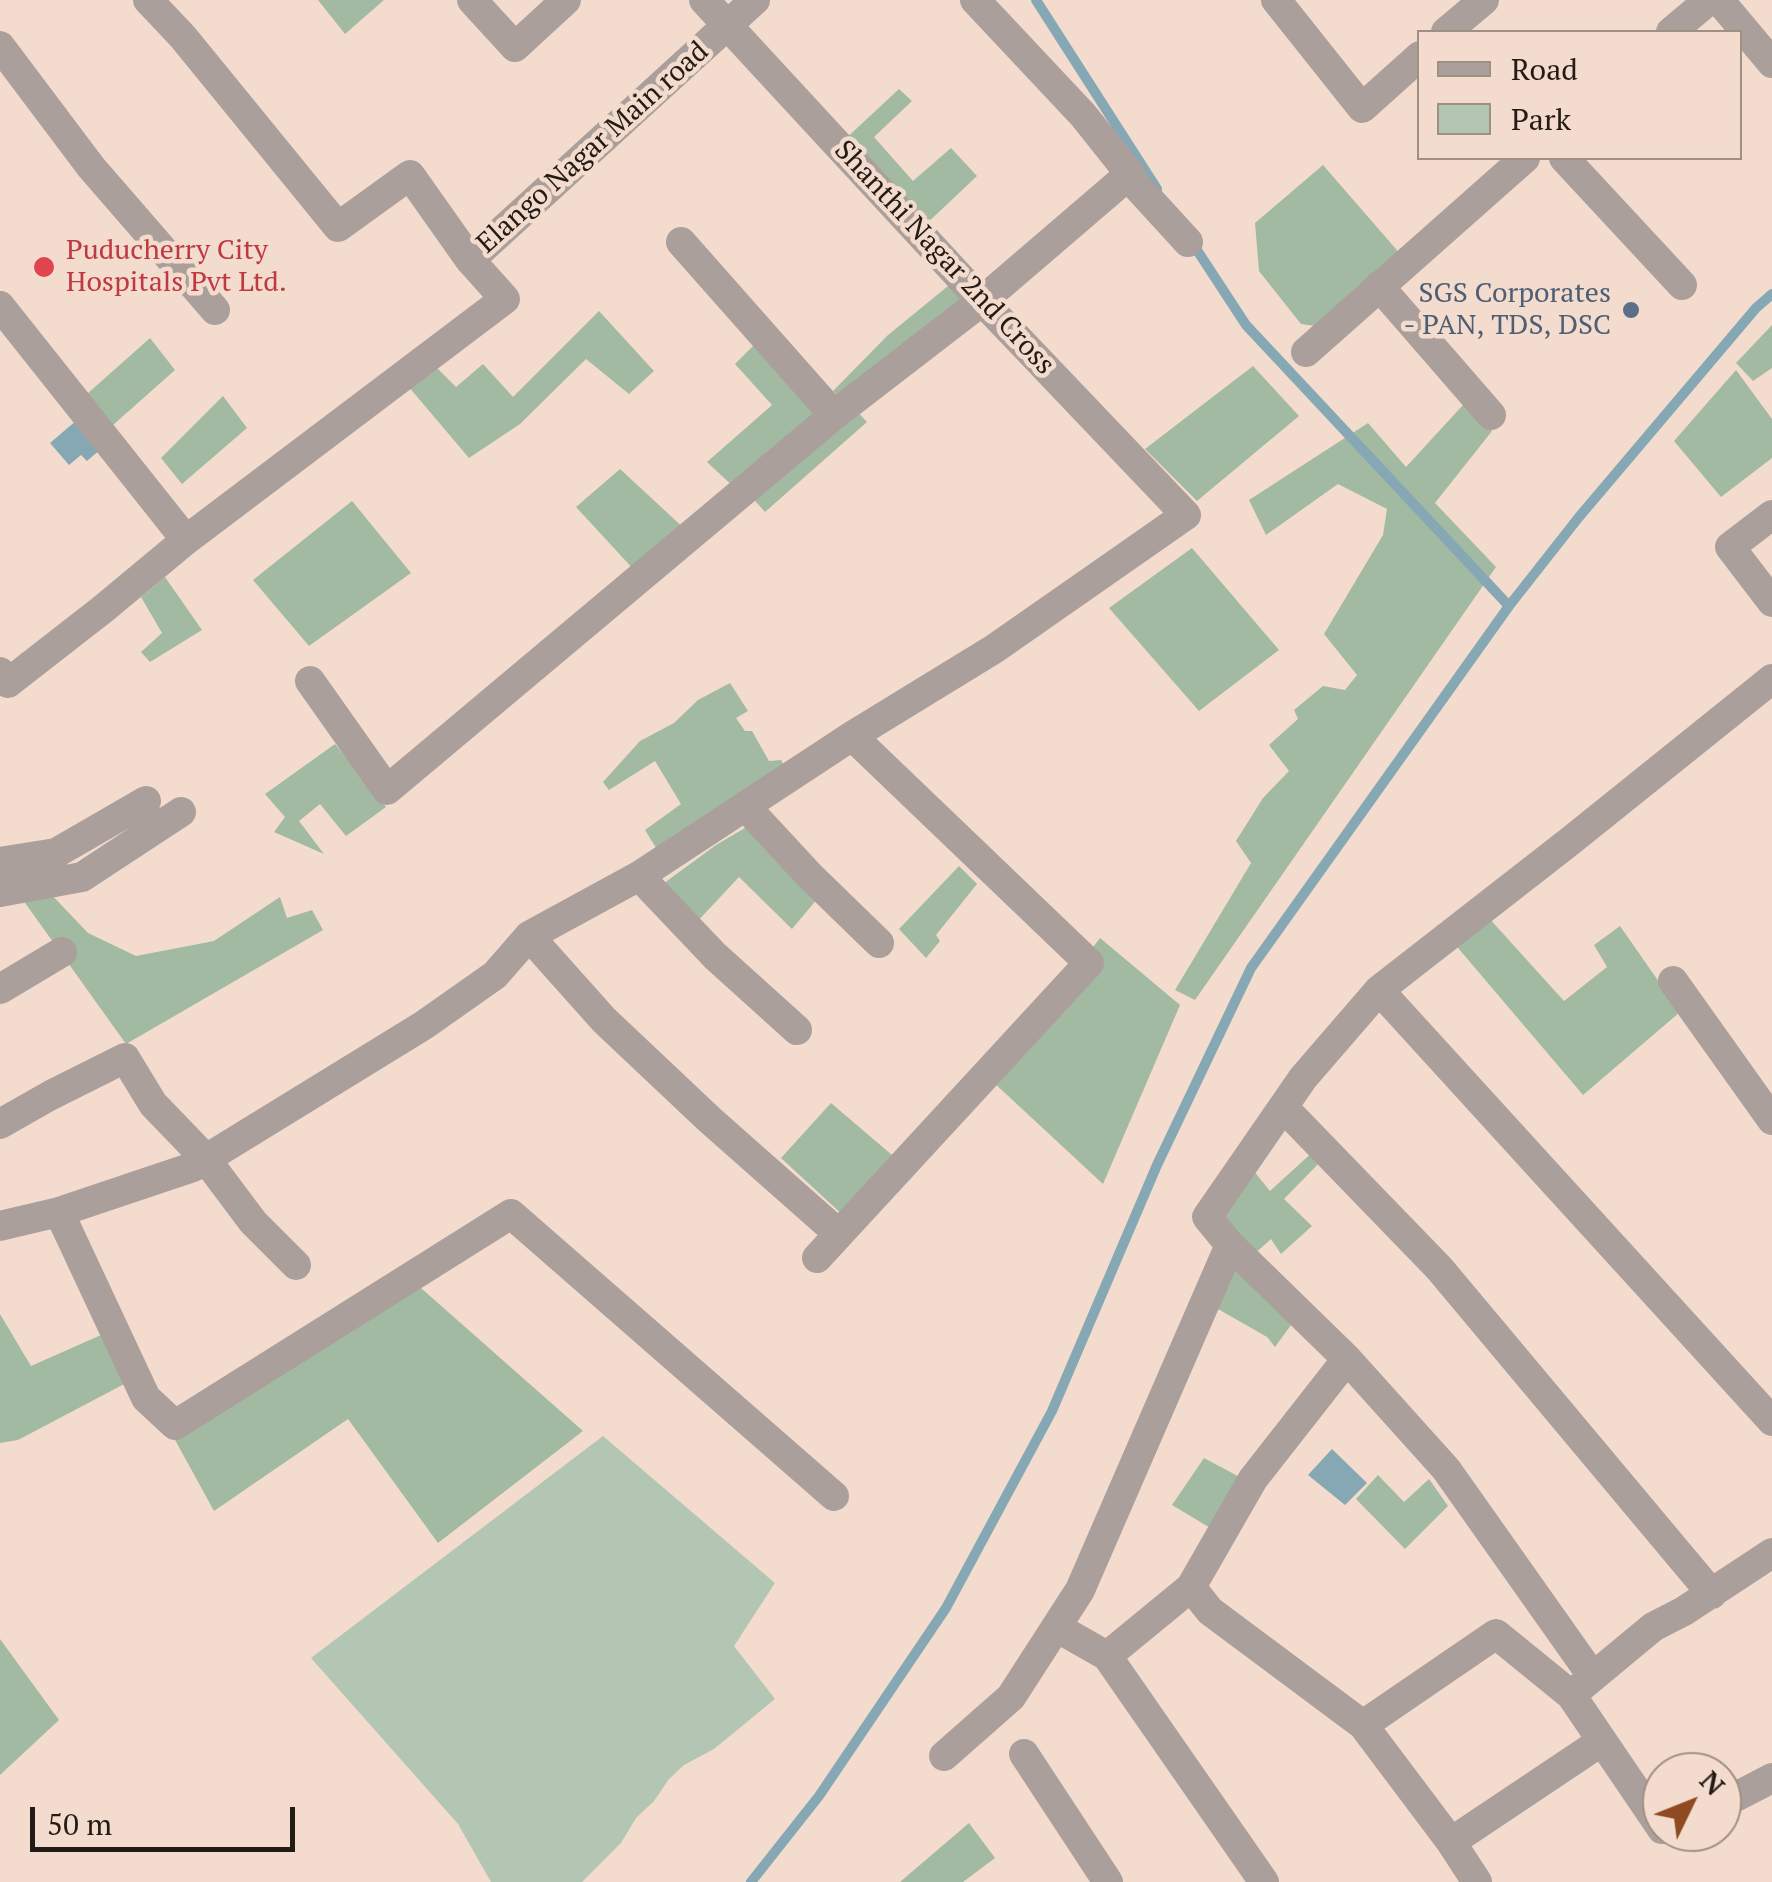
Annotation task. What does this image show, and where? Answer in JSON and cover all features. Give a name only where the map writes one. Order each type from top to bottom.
[{"type":"street","points":[[148,0],[338,226],[410,174],[470,260]]},
{"type":"street","points":[[472,0],[515,47],[566,0]]},
{"type":"street","name":"Shanthi Nagar 2nd Cross","points":[[704,0],[1186,515],[994,649],[852,736]]},
{"type":"street","name":"Elango Nagar Main road","points":[[186,540],[505,299],[470,260],[755,0]]},
{"type":"street","points":[[976,0],[1083,114],[1134,183],[1188,242]]},
{"type":"street","points":[[1276,0],[1362,108],[1417,59]]},
{"type":"street","points":[[1448,30],[1484,0]]},
{"type":"street","points":[[1673,30],[1708,0]]},
{"type":"street","points":[[1719,0],[1772,63]]},
{"type":"street","points":[[0,46],[91,167],[215,310]]},
{"type":"street","points":[[1306,352],[1524,160]]},
{"type":"street","points":[[1566,160],[1682,285]]},
{"type":"street","points":[[310,681],[387,790],[834,415],[982,300],[1130,174]]},
{"type":"street","points":[[681,242],[834,415]]},
{"type":"street","points":[[1379,286],[1491,415]]},
{"type":"street","points":[[0,306],[186,540],[8,683],[0,672]]},
{"type":"street","points":[[1772,514],[1730,546],[1772,602]]},
{"type":"street","points":[[1642,1799],[1602,1741],[1582,1686],[1446,1469],[1347,1359],[1230,1245],[1207,1217],[1304,1078],[1379,990],[1772,680]]},
{"type":"street","points":[[0,1226],[59,1212],[192,1167],[424,1025],[495,975],[529,936],[639,876],[852,736],[1089,962],[817,1258]]},
{"type":"street","points":[[0,862],[56,853],[146,801]]},
{"type":"street","points":[[746,808],[878,943]]},
{"type":"street","points":[[0,892],[82,877],[181,812]]},
{"type":"street","points":[[639,876],[715,956],[797,1030]]},
{"type":"street","points":[[529,936],[604,1020],[839,1234]]},
{"type":"street","points":[[0,989],[62,952]]},
{"type":"street","points":[[1673,981],[1772,1120]]},
{"type":"street","points":[[1379,990],[1772,1421]]},
{"type":"street","points":[[0,1124],[125,1058],[153,1104],[205,1158],[253,1222],[296,1265]]},
{"type":"street","points":[[1283,1108],[1439,1268],[1712,1594]]},
{"type":"street","points":[[59,1212],[146,1398],[175,1426],[511,1214],[834,1496]]},
{"type":"street","points":[[944,1756],[1011,1696],[1080,1590],[1230,1245]]},
{"type":"street","points":[[1107,1656],[1192,1588],[1252,1479],[1347,1359]]},
{"type":"street","points":[[1582,1686],[1653,1627],[1684,1612],[1772,1553]]},
{"type":"street","points":[[1192,1588],[1210,1611],[1363,1725],[1451,1842],[1476,1882]]},
{"type":"street","points":[[1056,1627],[1107,1656],[1264,1882]]},
{"type":"street","points":[[1363,1725],[1496,1634],[1582,1686]]},
{"type":"street","points":[[1451,1842],[1602,1741]]},
{"type":"street","points":[[1024,1754],[1108,1882]]},
{"type":"street","points":[[1742,1794],[1772,1778]]},
{"type":"green space","points":[[318,0],[384,0],[345,34]]},
{"type":"green space","points":[[899,89],[912,101],[874,137],[913,181],[951,148],[977,176],[923,227],[841,143]]},
{"type":"green space","points":[[1323,165],[1402,256],[1322,327],[1301,324],[1259,271],[1255,223]]},
{"type":"green space","points":[[953,282],[971,301],[843,401],[833,391],[888,335]]},
{"type":"green space","points":[[599,311],[654,371],[629,394],[586,359],[520,424],[469,458],[408,386],[434,365],[456,387],[483,364],[513,397]]},
{"type":"green space","points":[[1772,325],[1772,368],[1753,381],[1736,363]]},
{"type":"green space","points":[[150,338],[175,370],[113,425],[87,394]]},
{"type":"green space","points":[[755,344],[819,415],[737,490],[707,462],[772,405],[735,364]]},
{"type":"green space","points":[[1253,366],[1299,416],[1197,501],[1145,449]]},
{"type":"green space","points":[[1736,370],[1772,419],[1772,458],[1721,497],[1674,441]]},
{"type":"green space","points":[[223,396],[247,428],[182,484],[161,458]]},
{"type":"green space","points":[[1463,405],[1492,431],[1435,503],[1496,567],[1195,1000],[1175,990],[1251,863],[1236,841],[1263,798],[1289,771],[1269,745],[1298,719],[1294,710],[1323,686],[1345,690],[1357,675],[1324,634],[1383,535],[1387,509],[1338,484],[1266,535],[1249,500],[1368,423],[1406,467]]},
{"type":"green space","points":[[856,410],[867,422],[765,512],[749,494]]},
{"type":"green space","points":[[620,469],[687,531],[636,572],[576,507]]},
{"type":"green space","points":[[352,501],[411,573],[309,646],[253,580]]},
{"type":"green space","points":[[1192,548],[1279,650],[1199,711],[1109,608]]},
{"type":"green space","points":[[165,577],[202,630],[150,662],[141,652],[162,633],[141,597]]},
{"type":"green space","points":[[730,683],[748,711],[736,718],[745,731],[752,731],[769,761],[781,760],[786,769],[658,851],[645,830],[681,804],[655,761],[609,790],[603,782],[640,741],[674,723],[698,700]]},
{"type":"green space","points":[[335,744],[386,807],[346,836],[320,804],[299,821],[324,854],[274,832],[285,817],[265,794]]},
{"type":"green space","points":[[755,822],[823,892],[792,929],[739,877],[694,925],[656,889]]},
{"type":"green space","points":[[959,866],[977,884],[936,935],[940,941],[926,958],[899,929]]},
{"type":"green space","points":[[48,891],[88,933],[136,956],[214,941],[280,897],[287,918],[312,910],[323,930],[126,1044],[23,900]]},
{"type":"green space","points":[[1488,917],[1564,1001],[1607,967],[1594,945],[1620,926],[1680,1012],[1583,1095],[1453,942]]},
{"type":"green space","points":[[1100,938],[1180,1005],[1103,1184],[992,1081]]},
{"type":"green space","points":[[831,1103],[892,1155],[845,1217],[781,1158]]},
{"type":"green space","points":[[1316,1149],[1326,1156],[1284,1199],[1312,1226],[1281,1254],[1271,1239],[1250,1258],[1213,1218],[1253,1170],[1270,1191]]},
{"type":"green space","points":[[1231,1257],[1294,1321],[1275,1347],[1267,1337],[1211,1305]]},
{"type":"green space","points":[[413,1281],[583,1431],[438,1543],[348,1419],[214,1511],[174,1438]]},
{"type":"green space","points":[[0,1314],[31,1366],[101,1335],[128,1382],[18,1440],[0,1443]]},
{"type":"green space","points":[[603,1436],[775,1583],[734,1646],[775,1699],[714,1749],[684,1765],[669,1779],[621,1843],[582,1882],[491,1882],[458,1824],[311,1658]]},
{"type":"green space","points":[[1204,1458],[1247,1481],[1217,1532],[1172,1505]]},
{"type":"green space","points":[[1378,1475],[1404,1502],[1429,1479],[1448,1506],[1405,1549],[1356,1499]]},
{"type":"green space","points":[[0,1639],[59,1720],[0,1775]]},
{"type":"green space","points":[[969,1823],[995,1858],[963,1882],[900,1882]]},
{"type":"water","points":[[77,420],[102,448],[87,461],[81,455],[69,465],[50,443]]},
{"type":"water","points":[[1332,1449],[1367,1483],[1345,1505],[1308,1475]]},
{"type":"waterway","points":[[1036,0],[1157,189]]},
{"type":"waterway","points":[[1191,241],[1246,325],[1509,606]]},
{"type":"waterway","points":[[751,1882],[819,1796],[946,1608],[1052,1411],[1157,1165],[1251,968],[1509,606],[1579,517],[1772,294]]},
{"type":"place","name":"Puducherry City Hospitals Pvt Ltd.","points":[[44,267]]},
{"type":"place","name":"SGS Corporates - PAN, TDS, DSC","points":[[1631,310]]}]
